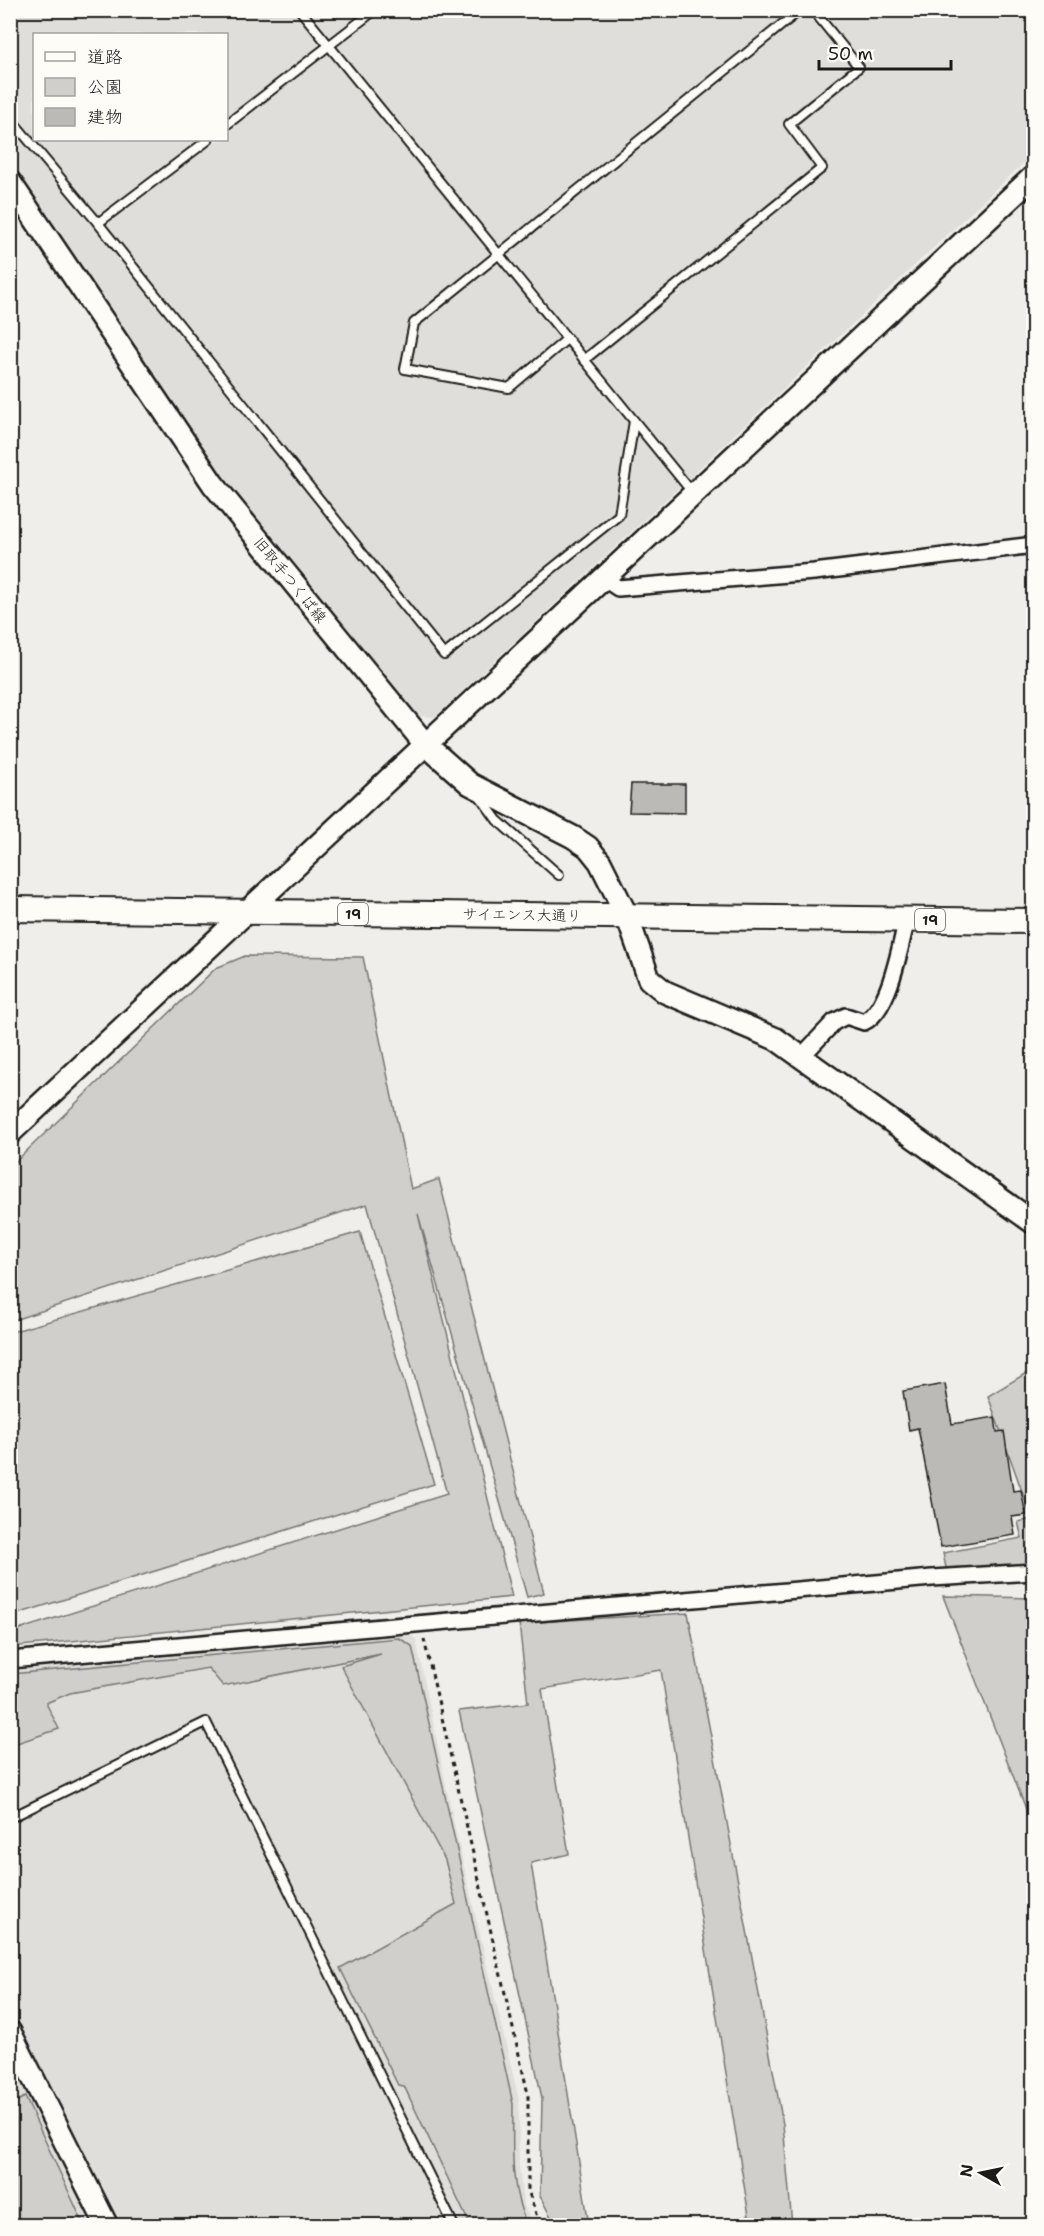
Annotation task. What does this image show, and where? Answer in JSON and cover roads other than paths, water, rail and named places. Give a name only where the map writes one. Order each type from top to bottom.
[{"type":"main road","name":"サイエンス大通り","points":[[10,909],[1034,921]]},
{"type":"street","points":[[10,1133],[1034,176]]},
{"type":"street","name":"旧取手つくば線","points":[[10,182],[213,484],[425,744],[470,784],[588,847],[600,862],[627,916],[649,979],[665,992],[776,1039],[1034,1223]]},
{"type":"street","points":[[603,578],[618,588],[814,572],[1034,545]]},
{"type":"street","points":[[801,1057],[834,1022],[846,1016],[864,1022],[875,1017],[886,995],[907,919]]},
{"type":"street","points":[[10,1660],[932,1578],[1034,1572]]},
{"type":"street","points":[[10,2032],[107,2226]]},
{"type":"lane","points":[[300,10],[693,494]]},
{"type":"lane","points":[[228,124],[375,10]]},
{"type":"lane","points":[[567,339],[510,388],[405,369],[414,323],[800,10]]},
{"type":"lane","points":[[584,360],[822,168],[789,124],[859,67],[813,10]]},
{"type":"lane","points":[[10,118],[98,223],[444,655],[619,515],[634,420]]},
{"type":"lane","points":[[98,223],[207,141]]},
{"type":"lane","points":[[470,784],[497,820],[559,875]]},
{"type":"lane","points":[[10,1818],[206,1722],[454,2226]]}]
